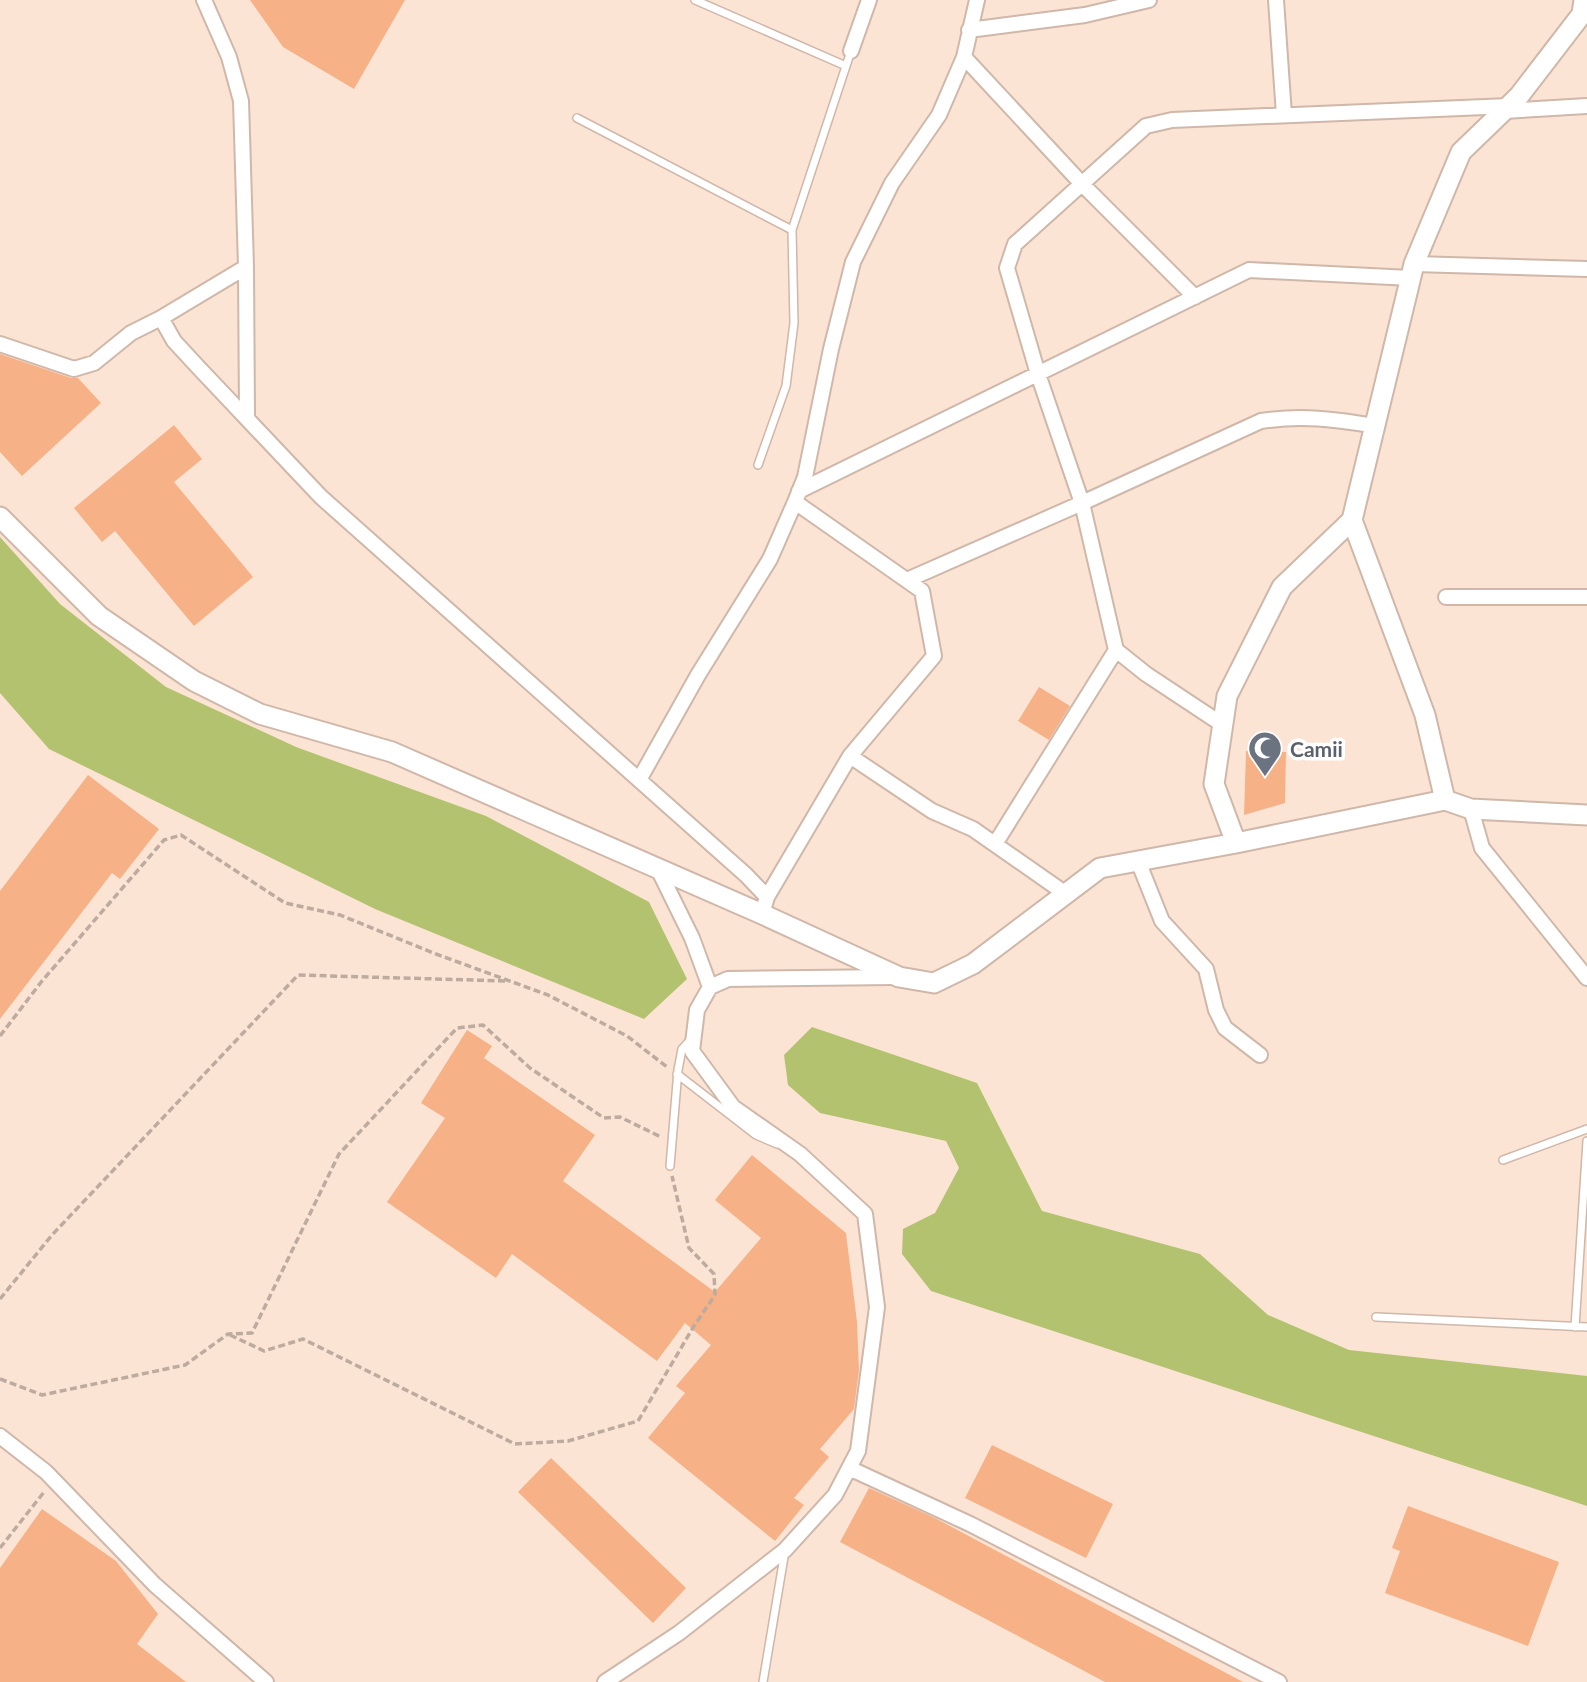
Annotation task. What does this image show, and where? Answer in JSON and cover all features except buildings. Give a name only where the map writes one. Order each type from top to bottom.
[{"type":"street","points":[[204,0],[229,57],[241,101],[247,418]]},
{"type":"street","points":[[851,51],[869,0]]},
{"type":"street","points":[[639,780],[698,675],[770,558],[806,477],[831,349],[853,262],[892,183],[939,115],[964,57],[977,0]]},
{"type":"street","points":[[969,30],[1085,15],[1149,0]]},
{"type":"street","points":[[1276,0],[1284,115]]},
{"type":"street","points":[[1236,843],[1214,783],[1227,696],[1282,587],[1352,520],[1413,271],[1461,152],[1519,96],[1583,14],[1584,0]]},
{"type":"street","points":[[964,57],[1082,184],[1195,297]]},
{"type":"street","points":[[1223,725],[1146,674],[1116,650],[1082,503],[1038,374],[1007,268],[1015,244],[1146,126],[1172,120],[1587,106]]},
{"type":"street","points":[[0,344],[74,369],[94,363],[131,334],[246,267]]},
{"type":"street","points":[[797,496],[1249,270],[1587,269]]},
{"type":"street","points":[[161,318],[174,341],[321,497],[746,875],[765,906]]},
{"type":"street","points":[[907,580],[1262,421],[1290,417],[1323,418],[1375,426]]},
{"type":"street","points":[[765,906],[850,756],[934,656],[922,591],[797,496]]},
{"type":"street","points":[[0,517],[99,616],[194,681],[260,714],[392,752],[659,871],[765,906],[899,978]]},
{"type":"street","points":[[1352,520],[1425,715],[1444,800]]},
{"type":"street","points":[[1446,597],[1587,597]]},
{"type":"street","points":[[995,844],[1116,650]]},
{"type":"street","points":[[850,756],[932,811],[973,829],[1066,894]]},
{"type":"street","points":[[605,1682],[679,1633],[785,1550],[835,1495],[858,1451],[877,1307],[865,1214],[800,1154],[733,1107],[692,1051],[696,1010],[710,987],[728,979],[899,978],[934,983],[973,964],[1100,868],[1444,800],[1471,809],[1587,815]]},
{"type":"street","points":[[1471,809],[1482,849],[1587,978]]},
{"type":"street","points":[[1138,861],[1162,921],[1206,969],[1216,1010],[1225,1028],[1260,1055]]},
{"type":"street","points":[[659,871],[692,938],[710,987]]},
{"type":"street","points":[[0,1436],[54,1480],[155,1585],[266,1682]]},
{"type":"street","points":[[849,1468],[970,1524],[1279,1682]]},
{"type":"lane","points":[[695,0],[846,66]]},
{"type":"lane","points":[[758,465],[786,386],[794,323],[792,230],[851,51]]},
{"type":"lane","points":[[577,118],[792,230]]},
{"type":"lane","points":[[670,1166],[677,1074],[682,1049],[694,1036]]},
{"type":"lane","points":[[677,1074],[756,1135],[800,1154]]},
{"type":"lane","points":[[1503,1160],[1587,1129]]},
{"type":"lane","points":[[1575,1327],[1587,1141]]},
{"type":"lane","points":[[1376,1317],[1587,1327]]},
{"type":"lane","points":[[763,1682],[785,1550]]},
{"type":"path","points":[[0,1036],[41,981],[164,841],[181,835],[285,903],[340,915],[548,995],[627,1036],[677,1074]]},
{"type":"path","points":[[0,1299],[52,1235],[298,975],[512,982]]},
{"type":"path","points":[[0,1379],[43,1395],[185,1365],[228,1334],[252,1332],[339,1154],[457,1028],[482,1026],[530,1068],[604,1118],[620,1117],[672,1143]]},
{"type":"path","points":[[228,1334],[264,1351],[303,1339],[515,1444],[568,1441],[638,1421],[694,1326],[715,1296],[714,1274],[689,1248],[670,1166]]},
{"type":"path","points":[[0,1548],[54,1480]]},
{"type":"green space","points":[[0,537],[60,604],[166,687],[296,747],[486,816],[649,902],[687,979],[644,1019],[375,909],[49,749],[0,693]]},
{"type":"green space","points":[[812,1027],[977,1083],[1042,1211],[1200,1254],[1268,1315],[1349,1350],[1587,1376],[1587,1506],[931,1291],[902,1254],[903,1229],[935,1213],[959,1168],[946,1141],[820,1113],[788,1085],[784,1055]]},
{"type":"place","name":"Camii","points":[[1265,778]]}]
